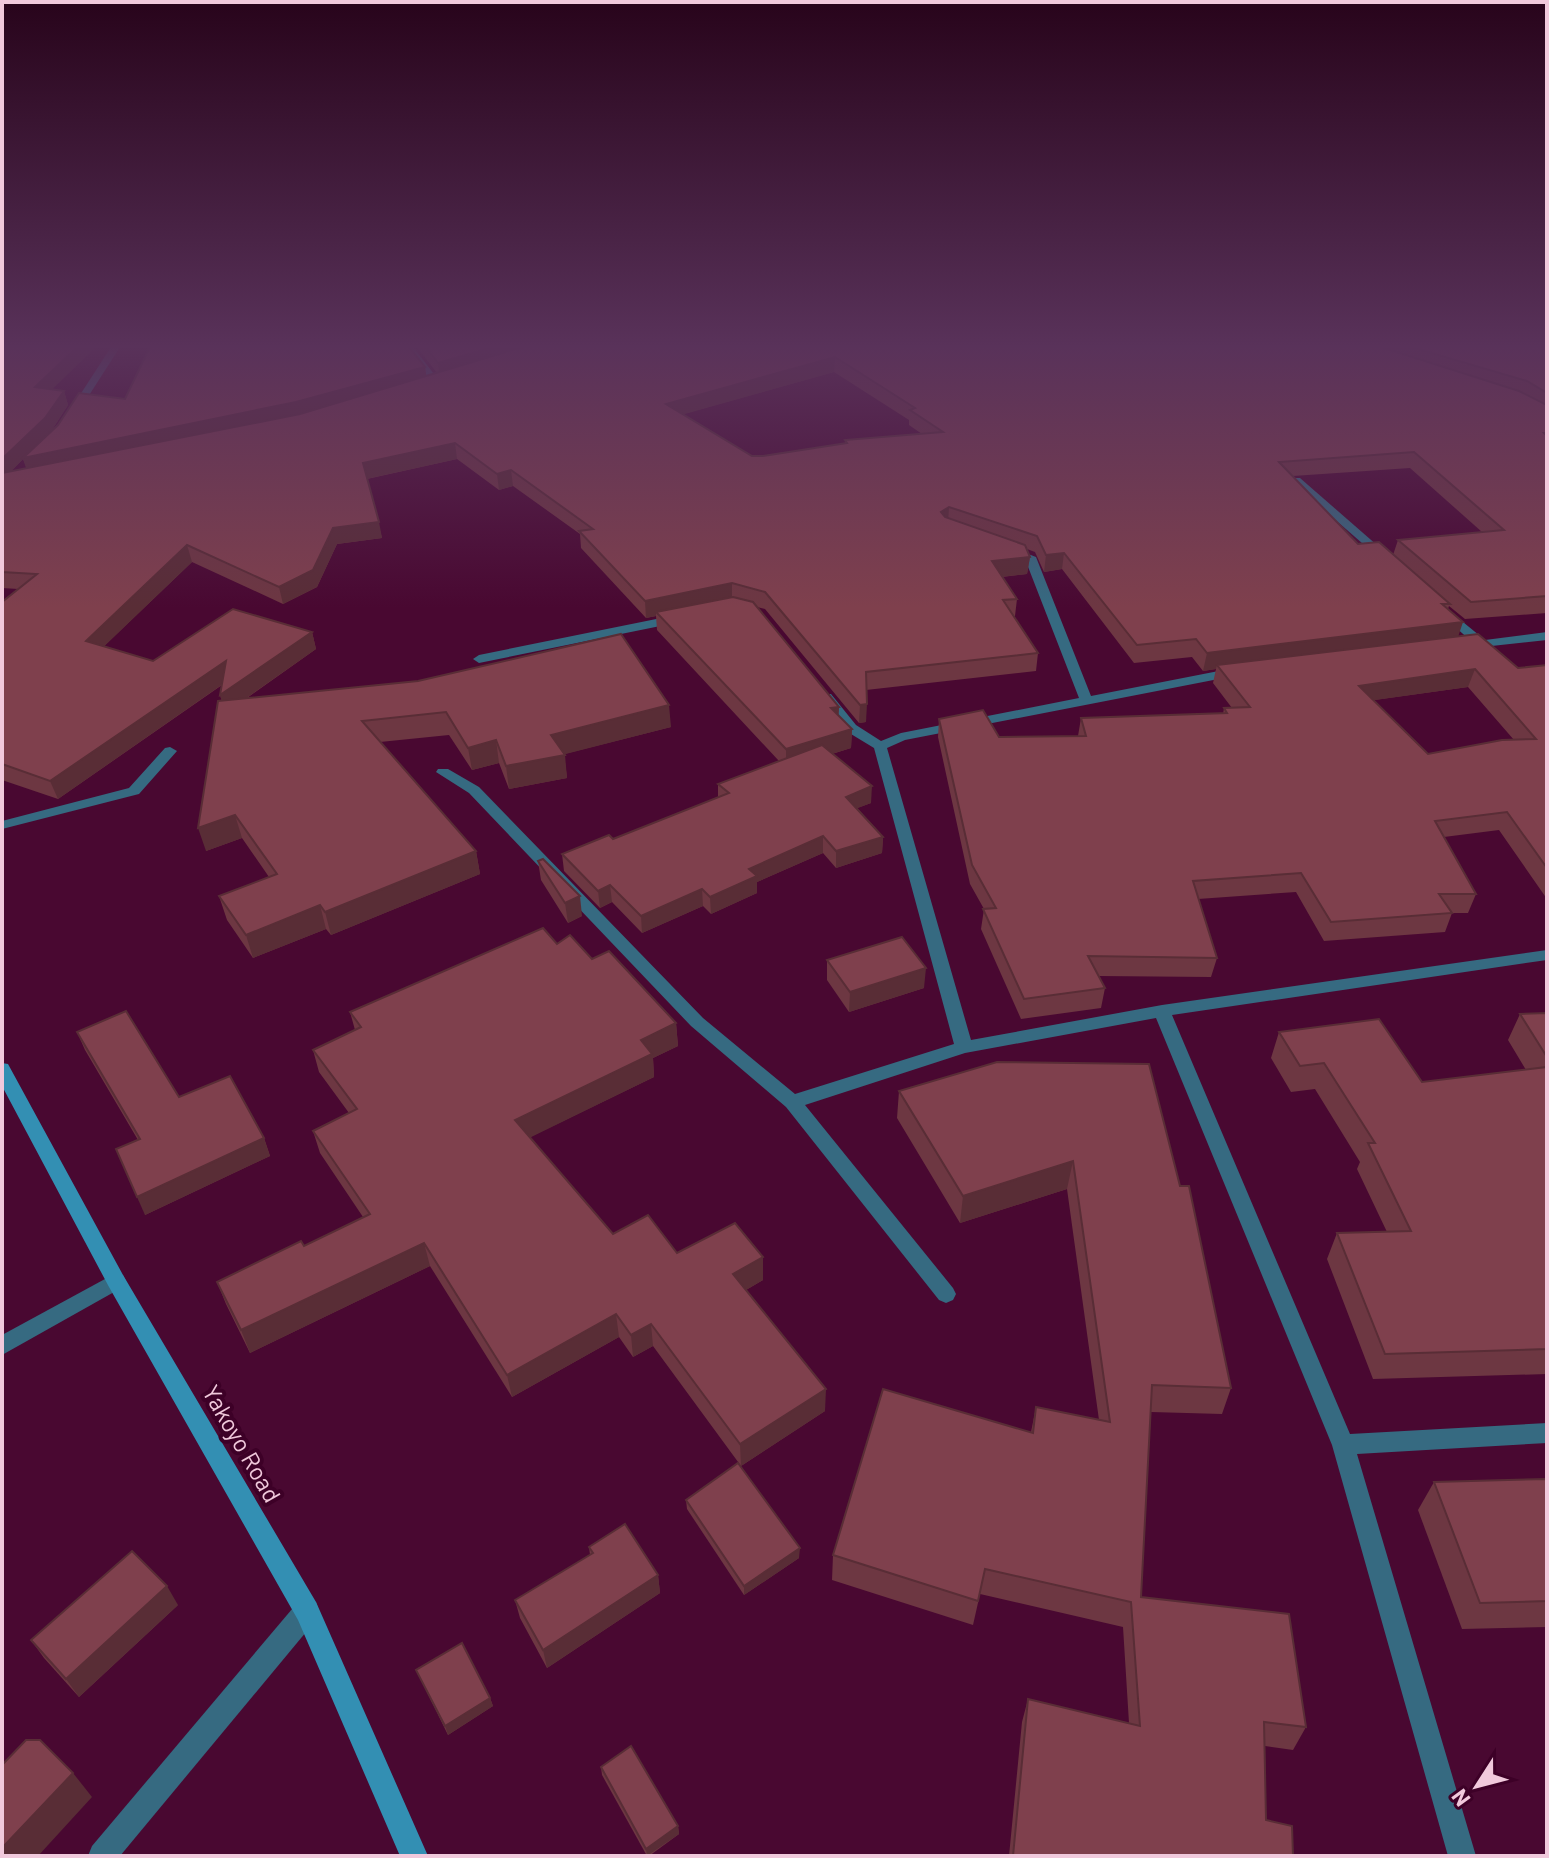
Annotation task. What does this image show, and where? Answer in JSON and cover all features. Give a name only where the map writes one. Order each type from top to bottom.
[{"type":"main road","name":"Yakoyo Road","points":[[2,1069],[116,1281],[307,1611],[414,1856]]},
{"type":"street","points":[[1296,480],[1389,562]]},
{"type":"street","points":[[1003,548],[1030,557],[1086,699]]},
{"type":"street","points":[[1435,603],[1482,644]]},
{"type":"street","points":[[479,659],[688,616]]},
{"type":"street","points":[[1451,647],[1547,636]]},
{"type":"street","points":[[880,746],[901,737],[1086,699],[1253,670]]},
{"type":"street","points":[[820,691],[851,728],[880,746],[964,1047]]},
{"type":"street","points":[[2,825],[134,791],[170,751]]},
{"type":"street","points":[[443,772],[474,790],[697,1022],[792,1102],[946,1294]]},
{"type":"street","points":[[792,1102],[964,1047],[1162,1011],[1547,955]]},
{"type":"street","points":[[1162,1011],[1343,1445],[1462,1856]]},
{"type":"street","points":[[2,1346],[116,1281]]},
{"type":"street","points":[[1343,1445],[1547,1433]]},
{"type":"street","points":[[102,1856],[307,1611]]},
{"type":"building","points":[[2,434],[29,434],[2,459]]},
{"type":"building","points":[[49,434],[141,434],[23,458]]},
{"type":"building","points":[[200,434],[715,434],[752,456],[763,456],[847,443],[845,440],[922,434],[1545,434],[1547,596],[1471,602],[1398,540],[1504,530],[1414,452],[1279,462],[1358,544],[1379,542],[1450,604],[1442,604],[1463,622],[1207,653],[1196,639],[1137,645],[1064,553],[1046,555],[1037,536],[949,507],[941,512],[945,517],[1025,545],[1030,557],[992,561],[1017,599],[1003,600],[1038,653],[866,672],[867,704],[860,705],[765,592],[732,583],[645,601],[579,531],[593,529],[511,470],[497,474],[455,443],[363,463],[379,522],[333,528],[313,570],[279,587],[187,545],[86,641],[153,661],[233,609],[312,632],[220,695],[226,661],[50,781],[2,764],[2,602],[37,574],[2,572],[2,473]]},
{"type":"building","points":[[733,597],[753,602],[839,707],[831,708],[852,729],[786,749],[656,612]]},
{"type":"building","points":[[621,634],[669,705],[551,735],[565,755],[506,766],[496,740],[468,748],[446,712],[362,721],[476,851],[325,912],[320,905],[246,935],[219,896],[277,874],[235,815],[198,828],[218,701],[418,681]]},
{"type":"building","points":[[1478,634],[1518,668],[1547,665],[1547,868],[1507,812],[1435,821],[1476,894],[1439,894],[1452,913],[1331,922],[1301,873],[1193,881],[1217,958],[1088,956],[1105,988],[1024,999],[983,909],[996,908],[972,865],[939,719],[983,710],[999,737],[1086,736],[1081,718],[1227,713],[1224,708],[1250,707],[1217,665]],"holes":[[[1475,669],[1536,739],[1502,740],[1428,754],[1359,686]]]},
{"type":"building","points":[[822,745],[872,786],[846,797],[883,837],[836,851],[823,836],[749,869],[757,876],[710,897],[702,889],[641,916],[610,885],[598,891],[562,854],[609,835],[613,839],[729,793],[718,784]]},
{"type":"building","points":[[543,859],[580,896],[565,903],[538,861]]},
{"type":"building","points":[[543,928],[557,944],[570,935],[592,959],[609,951],[676,1023],[641,1040],[652,1054],[515,1120],[613,1234],[648,1215],[677,1253],[735,1223],[763,1257],[733,1274],[826,1389],[740,1444],[651,1324],[631,1335],[616,1314],[507,1375],[424,1243],[241,1330],[217,1282],[301,1241],[304,1246],[370,1214],[313,1131],[357,1109],[313,1050],[361,1027],[350,1012]]},
{"type":"building","points":[[902,937],[926,968],[850,992],[827,960]]},
{"type":"building","points":[[126,1011],[179,1097],[230,1076],[264,1138],[137,1197],[116,1149],[140,1139],[77,1032]]},
{"type":"building","points":[[1547,1013],[1547,1057],[1520,1014]]},
{"type":"building","points":[[1379,1019],[1422,1082],[1547,1067],[1547,1349],[1385,1354],[1337,1233],[1411,1231],[1368,1143],[1375,1143],[1324,1063],[1300,1066],[1279,1032]]},
{"type":"building","points":[[997,1062],[1149,1064],[1180,1186],[1189,1186],[1231,1388],[1152,1385],[1141,1597],[1289,1614],[1306,1727],[1264,1722],[1266,1820],[1292,1826],[1293,1856],[1013,1856],[1028,1699],[1140,1726],[1131,1602],[985,1569],[978,1601],[833,1555],[883,1389],[1033,1433],[1036,1407],[1110,1422],[1073,1161],[963,1196],[899,1091]]},
{"type":"building","points":[[738,1463],[800,1548],[744,1586],[686,1500]]},
{"type":"building","points":[[1547,1479],[1547,1601],[1480,1603],[1434,1482]]},
{"type":"building","points":[[625,1524],[658,1575],[543,1650],[515,1600],[593,1553],[589,1547]]},
{"type":"building","points":[[132,1551],[167,1586],[66,1679],[31,1640]]},
{"type":"building","points":[[462,1643],[490,1698],[445,1726],[416,1670]]},
{"type":"building","points":[[26,1740],[40,1740],[73,1773],[2,1848],[2,1765]]},
{"type":"building","points":[[631,1746],[678,1826],[646,1849],[601,1767]]}]
